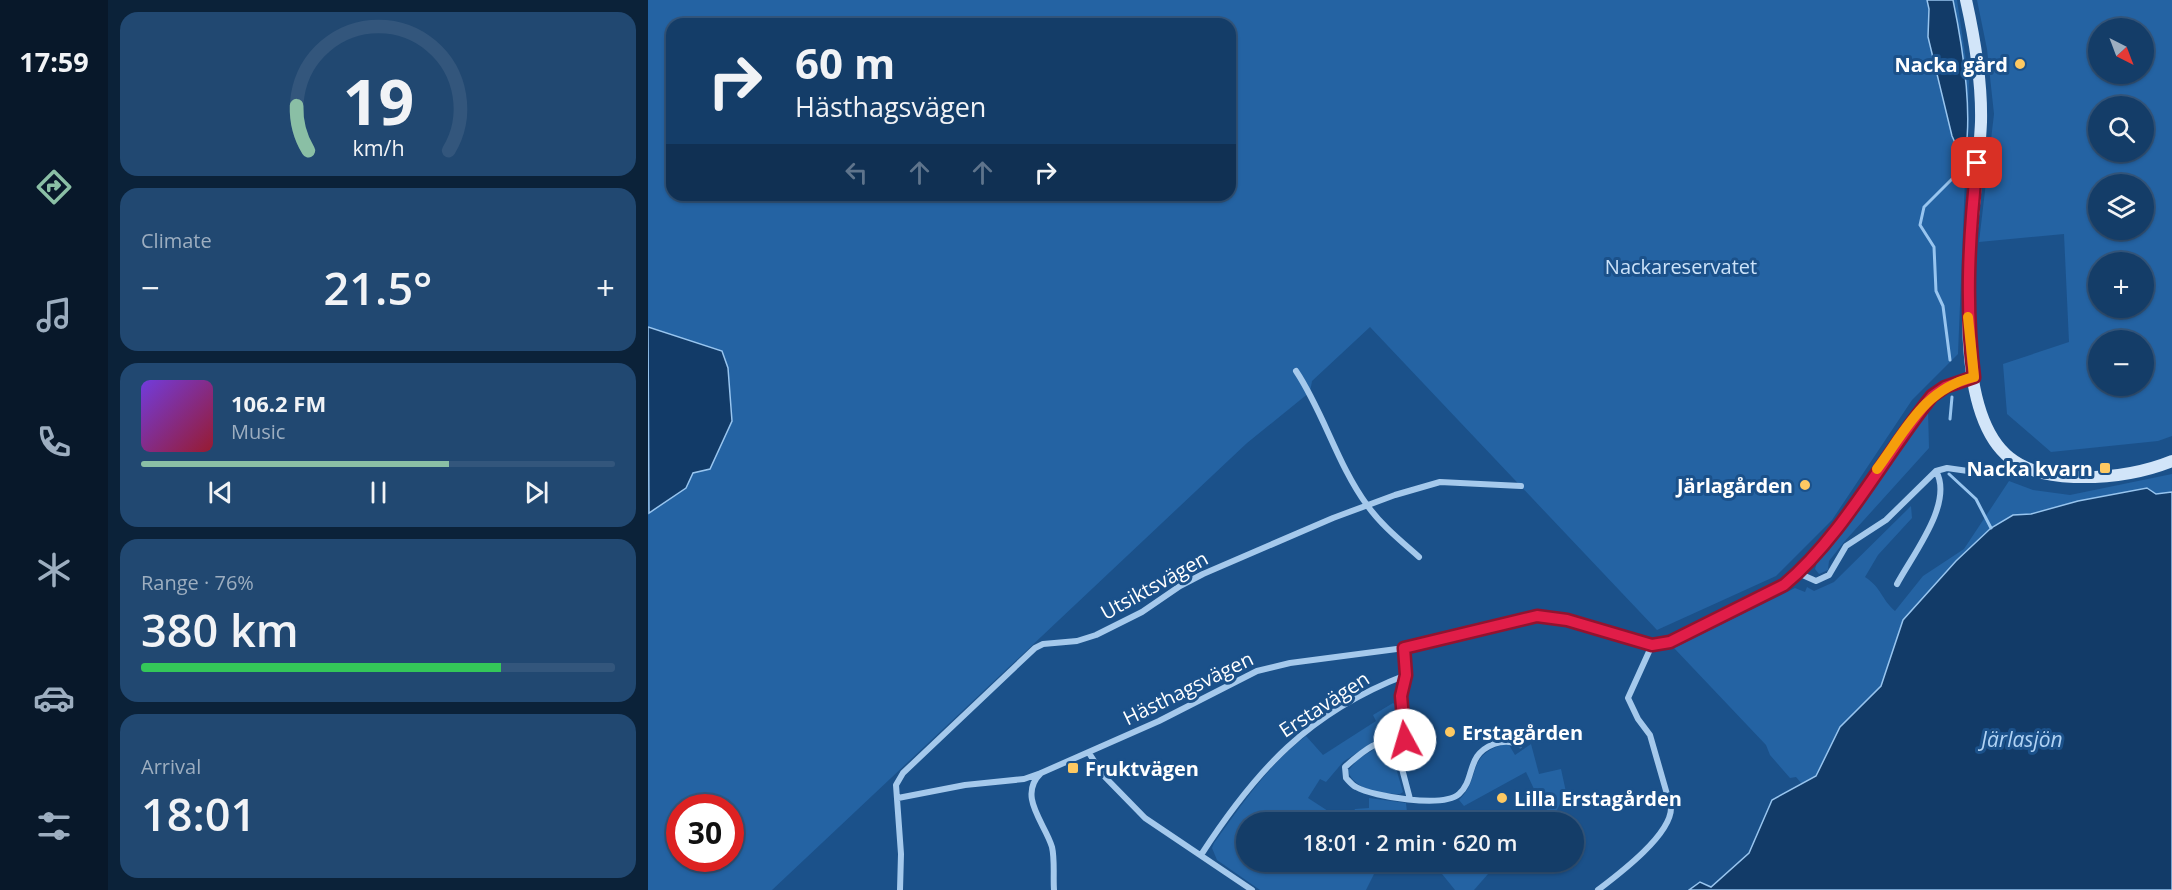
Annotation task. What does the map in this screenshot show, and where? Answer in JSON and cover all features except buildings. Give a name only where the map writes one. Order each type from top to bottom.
[{"type":"main road","points":[[1966,0],[1979,79],[1981,122],[1968,246],[1968,326],[1978,400],[1990,436],[2010,458],[2023,466],[2055,476],[2089,478],[2137,473],[2172,461]]},
{"type":"street","points":[[1296,371],[1310,392],[1350,476],[1367,505],[1386,528],[1419,557]]},
{"type":"street","points":[[1598,890],[1620,873],[1660,833],[1671,818],[1671,808],[1650,735],[1638,719],[1628,698],[1652,645],[1670,642],[1688,634],[1784,585],[1824,544],[1932,396],[1945,387],[1974,377]]},
{"type":"street","points":[[1798,573],[1816,581],[1830,575],[1846,546],[1886,520],[1936,471],[1947,468],[1982,472]]},
{"type":"street","points":[[1897,584],[1940,507],[1942,482],[1936,471]]},
{"type":"street","name":"Utsiktsvägen","points":[[900,890],[896,785],[903,773],[1035,648],[1043,644],[1077,641],[1096,635],[1142,612],[1180,586],[1203,574],[1367,505],[1440,482],[1521,486]]},
{"type":"street","name":"Hästhagsvägen","points":[[898,798],[965,785],[1024,779],[1089,753],[1257,671],[1290,663],[1404,648],[1537,616],[1567,620],[1652,645]]},
{"type":"street","name":"Erstavägen","points":[[1397,739],[1405,740],[1401,696],[1406,675],[1404,648]]},
{"type":"street","name":"Erstavägen","points":[[1201,855],[1264,768],[1284,748],[1332,713],[1406,675]]},
{"type":"street","points":[[1410,799],[1396,746],[1397,739],[1387,738],[1360,754],[1345,767],[1346,778],[1356,787],[1376,794],[1410,799],[1435,802],[1457,796],[1466,787],[1476,756],[1485,747],[1501,741],[1520,745]]},
{"type":"street","points":[[1089,753],[1103,775],[1144,818],[1252,890]]},
{"type":"street","points":[[1041,773],[1031,790],[1033,808],[1052,848],[1054,890]]},
{"type":"green space","name":"Nackareservatet","points":[[648,0],[1957,0],[1969,81],[1958,354],[1912,400],[1832,520],[1776,576],[1657,630],[1370,327],[1312,381],[1310,392],[1247,443],[772,890],[648,890]]},
{"type":"green space","points":[[1977,0],[2172,0],[2172,436],[2158,441],[2051,452],[2007,414],[2003,364],[2069,342],[2064,234],[1979,242],[1994,114],[1987,49]]},
{"type":"green space","points":[[1928,410],[1929,448],[1844,542],[1829,561],[1828,570],[1819,574],[1815,569],[1817,562]]},
{"type":"green space","name":"Järlasjön","points":[[2172,474],[2170,890],[1803,785],[1796,777],[1790,778],[1770,755],[1766,745],[1674,648],[1795,588],[1805,592],[1807,587],[1814,591],[1834,582],[1911,506],[1912,518],[1878,555],[1865,577],[1875,585],[1895,611],[1923,576],[1964,549],[2009,481],[2033,490],[2070,495]]},
{"type":"green space","points":[[1393,703],[1398,707],[1391,726],[1385,734],[1343,762],[1326,782],[1320,779],[1308,798],[1330,812],[1236,812],[1280,759],[1306,736],[1323,755],[1376,721],[1373,715]]},
{"type":"green space","points":[[1388,741],[1403,792],[1400,794],[1377,792],[1362,787],[1356,783],[1348,771],[1358,759]]},
{"type":"green space","points":[[1505,744],[1509,745],[1515,755],[1531,744],[1539,774],[1561,769],[1566,792],[1556,812],[1549,812],[1535,792],[1525,799],[1523,797],[1534,789],[1526,772],[1464,806],[1459,800],[1466,792],[1479,761],[1492,749]]},
{"type":"green space","points":[[1369,798],[1406,803],[1407,812],[1353,812],[1355,809],[1369,808]]},
{"type":"green space","points":[[1235,814],[1236,872],[1371,872],[1374,874],[1366,890],[1260,890],[1217,860],[1212,848]]},
{"type":"green space","points":[[1440,872],[1488,872],[1474,890],[1455,890]]},
{"type":"water","points":[[1927,0],[1953,0],[1957,18],[1968,110],[1965,154],[1960,171],[1957,147],[1952,136],[1928,37]]},
{"type":"water","points":[[648,327],[722,351],[728,368],[732,421],[710,469],[693,473],[686,488],[649,513]]},
{"type":"water","name":"Järlasjön","points":[[2147,488],[2156,494],[2172,492],[2172,890],[1689,890],[1700,882],[1711,887],[1749,853],[1772,800],[1816,776],[1840,727],[1881,686],[1903,620],[1956,561],[1991,528],[2013,515],[2031,514],[2078,501]]},
{"type":"waterway","points":[[1950,360],[1943,306],[1936,291],[1934,247],[1920,225],[1924,207],[1960,171]]},
{"type":"waterway","points":[[1950,419],[1952,397]]},
{"type":"waterway","points":[[1949,474],[1976,499],[1991,528]]},
{"type":"slow traffic","points":[[1877,469],[1932,396],[1958,381],[1974,377],[1968,317]]},
{"type":"place","name":"Nacka gård","points":[[2020,64]]},
{"type":"place","name":"Nacka kvarn","points":[[2105,468]]},
{"type":"place","name":"Järlagården","points":[[1805,485]]},
{"type":"place","name":"Erstagården","points":[[1450,732]]},
{"type":"place","name":"Fruktvägen","points":[[1073,768]]},
{"type":"place","name":"Lilla Erstagården","points":[[1502,798]]},
{"type":"route","points":[[1405,740],[1401,696],[1406,675],[1404,648],[1537,616],[1567,620],[1593,630],[1652,645],[1670,642],[1784,585],[1798,573],[1824,544],[1932,396],[1958,381],[1974,377],[1968,326],[1968,246],[1977,163]]}]
